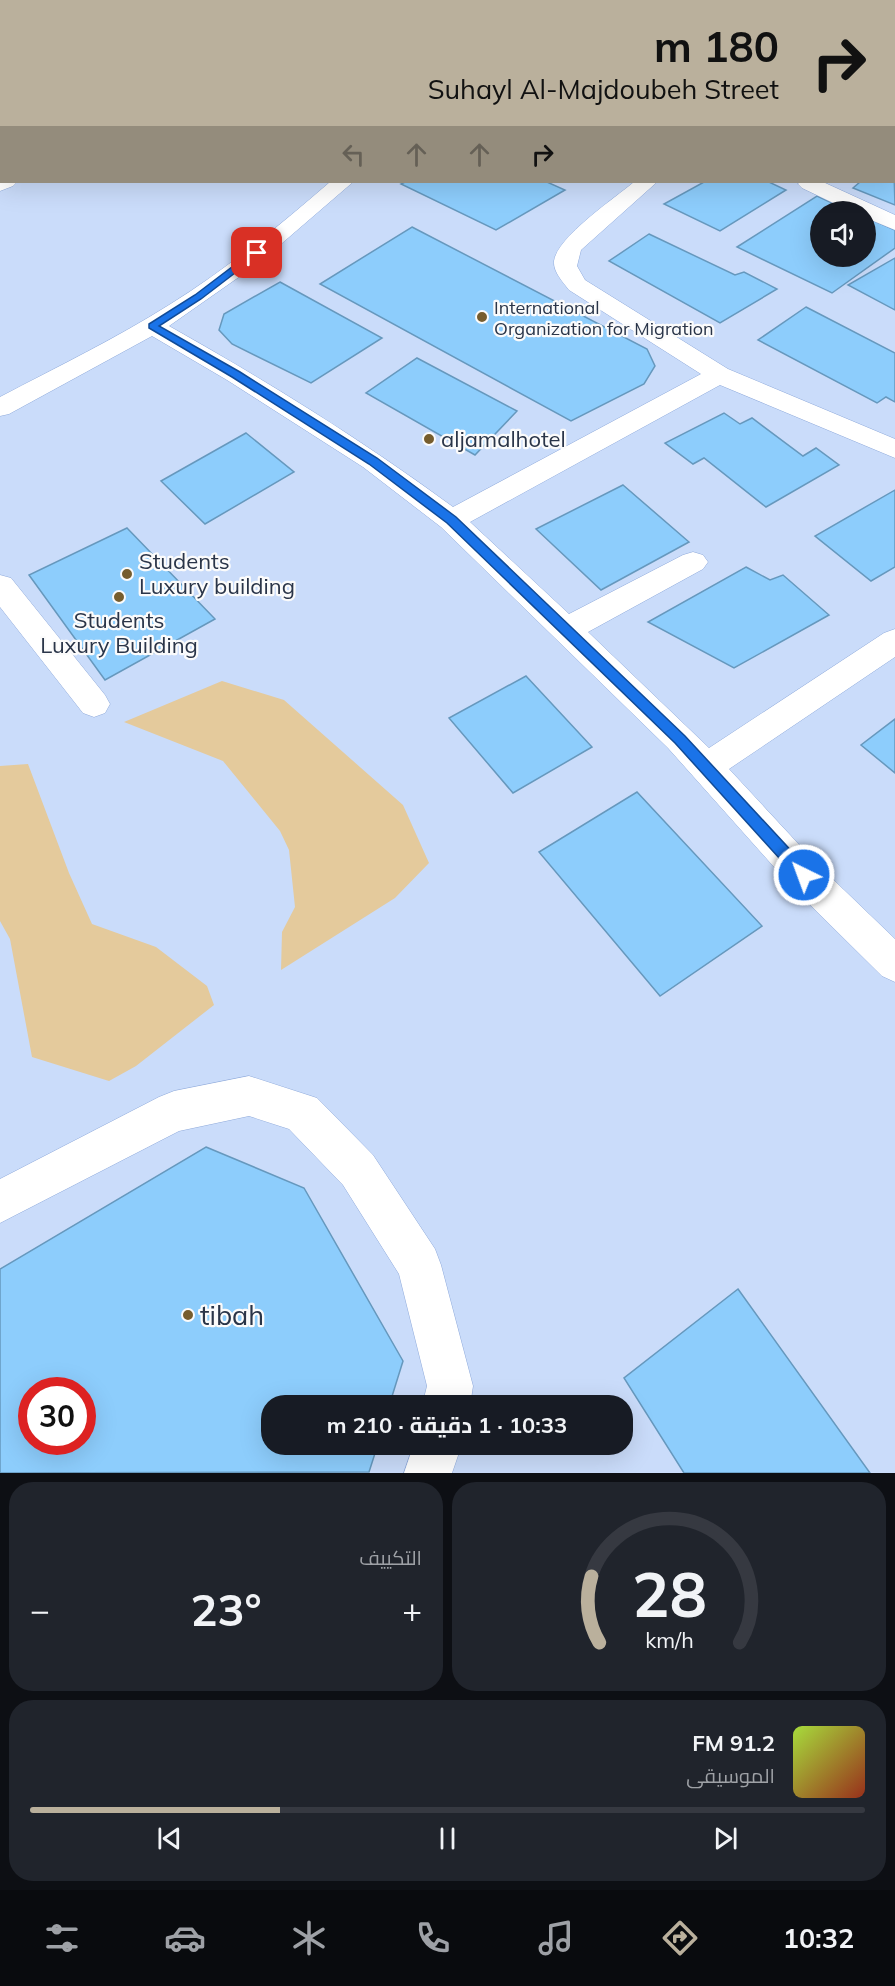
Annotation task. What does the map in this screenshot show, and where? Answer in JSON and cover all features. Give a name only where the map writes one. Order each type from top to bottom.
[{"type":"street","points":[[0,408],[152,326],[239,268],[341,183]]},
{"type":"street","points":[[645,183],[572,246],[564,258],[566,271],[577,285],[719,375],[895,449]]},
{"type":"street","points":[[811,183],[895,223]]},
{"type":"street","points":[[152,326],[236,374],[373,461],[452,520],[567,629],[705,767],[818,890],[895,964]]},
{"type":"street","points":[[452,520],[719,375]]},
{"type":"street","points":[[567,629],[693,562]]},
{"type":"street","points":[[0,586],[94,704]]},
{"type":"street","points":[[705,767],[895,641]]},
{"type":"street","points":[[0,1202],[174,1112],[249,1096],[302,1113],[358,1170],[418,1265],[450,1386],[448,1395]]},
{"type":"street","points":[[428,1473],[434,1455]]},
{"type":"shaded area","points":[[222,681],[284,700],[403,805],[429,863],[395,898],[281,970],[282,932],[295,907],[289,850],[280,831],[223,761],[124,722]]},
{"type":"shaded area","points":[[28,764],[69,873],[92,924],[156,947],[207,986],[214,1005],[136,1066],[109,1081],[32,1057],[10,939],[0,921],[0,766]]},
{"type":"building","points":[[549,183],[565,190],[496,230],[401,184]]},
{"type":"building","points":[[702,183],[771,183],[786,190],[720,231],[664,204]]},
{"type":"building","points":[[859,183],[894,183],[895,205],[853,188]]},
{"type":"building","points":[[817,196],[828,201],[810,201],[810,267],[868,267],[832,293],[737,247]]},
{"type":"building","points":[[876,221],[895,230],[895,248],[876,262]]},
{"type":"building","name":"International Organization for Migration","points":[[412,227],[647,349],[655,366],[644,384],[571,421],[320,284]]},
{"type":"building","points":[[649,234],[735,275],[744,272],[777,289],[720,323],[609,261]]},
{"type":"building","points":[[895,258],[895,310],[848,285]]},
{"type":"building","points":[[280,282],[382,338],[311,383],[232,344],[219,330],[224,314]]},
{"type":"building","points":[[806,307],[895,353],[895,402],[886,397],[877,403],[758,340]]},
{"type":"building","points":[[417,358],[517,411],[475,455],[366,393]]},
{"type":"building","points":[[724,413],[740,424],[752,418],[803,456],[816,448],[839,465],[766,507],[704,458],[693,464],[665,443]]},
{"type":"building","points":[[246,433],[294,472],[205,524],[161,481]]},
{"type":"building","points":[[623,485],[689,542],[601,590],[536,529]]},
{"type":"building","points":[[895,490],[895,567],[871,581],[815,536]]},
{"type":"building","name":"Students Luxury Building","points":[[127,528],[215,619],[105,680],[29,575]]},
{"type":"building","points":[[746,567],[770,580],[783,575],[829,615],[734,668],[648,622]]},
{"type":"building","points":[[526,676],[592,747],[513,793],[449,718]]},
{"type":"building","points":[[895,719],[895,773],[861,745]]},
{"type":"building","points":[[637,792],[762,926],[660,996],[539,852]]},
{"type":"building","name":"tibah","points":[[206,1147],[304,1188],[403,1361],[392,1395],[261,1395],[261,1455],[374,1455],[369,1472],[0,1473],[0,1269]]},
{"type":"building","points":[[738,1289],[870,1473],[684,1473],[624,1378]]},
{"type":"place","name":"International Organization for Migration","points":[[482,317]]},
{"type":"place","name":"aljamalhotel","points":[[429,439]]},
{"type":"place","name":"Students Luxury building","points":[[127,574]]},
{"type":"place","name":"Students Luxury Building","points":[[119,597]]},
{"type":"place","name":"tibah","points":[[188,1315]]},
{"type":"route","points":[[257,253],[198,297],[152,326],[236,374],[373,461],[452,520],[680,740],[804,875]]}]
